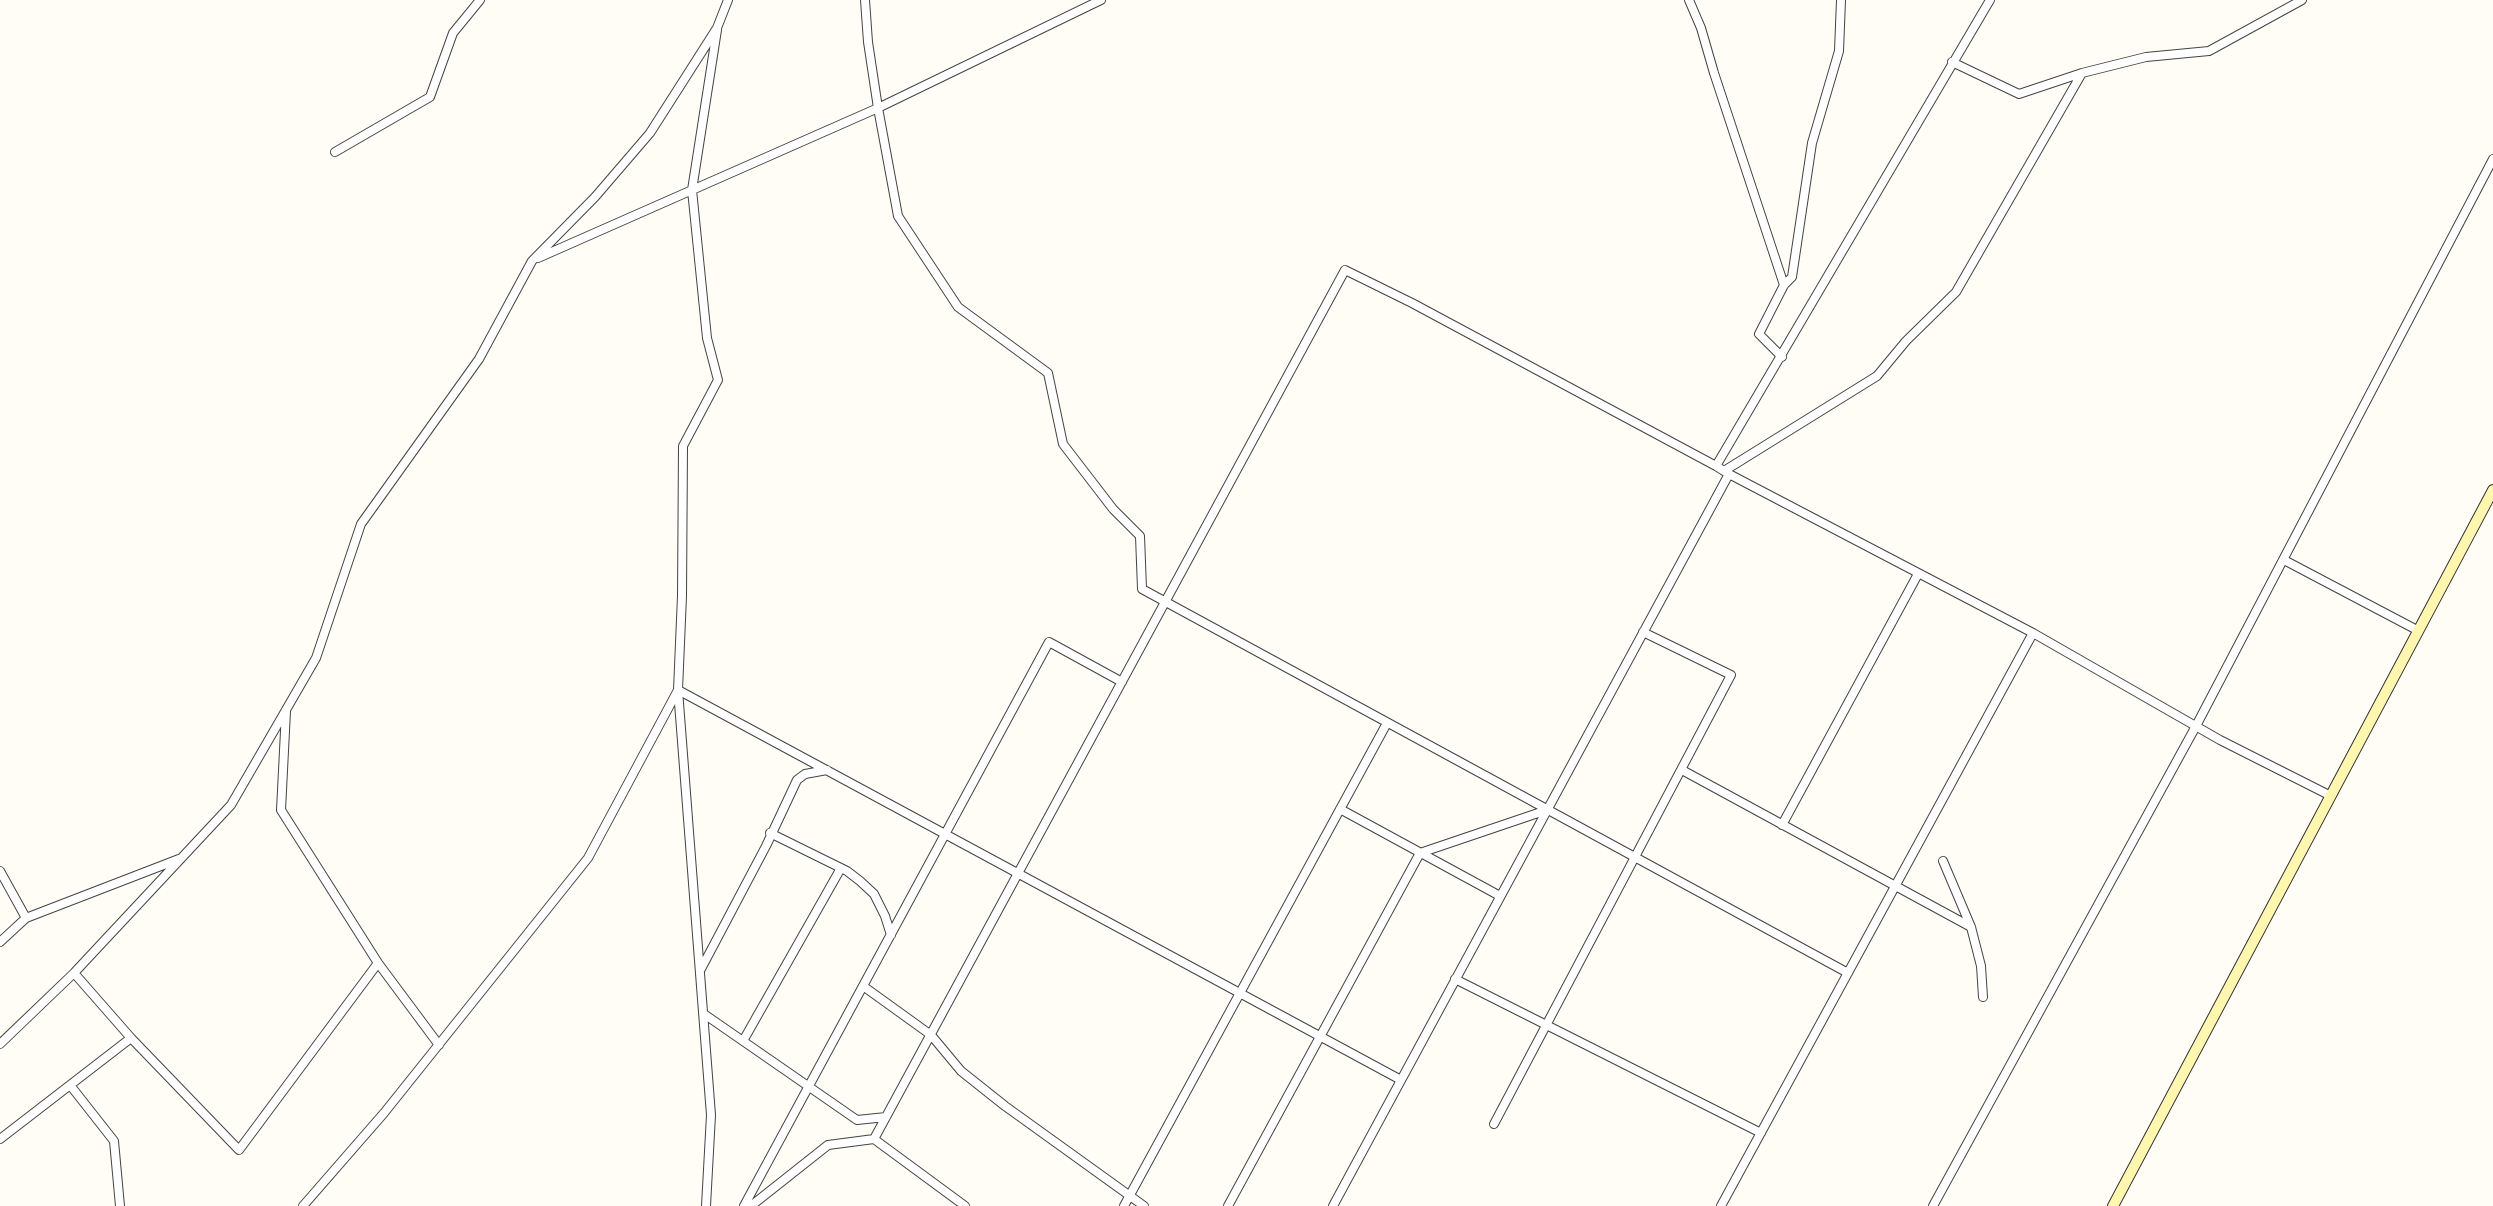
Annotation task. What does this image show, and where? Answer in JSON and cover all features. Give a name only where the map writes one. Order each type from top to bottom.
[{"type":"main road","points":[[2113,1206],[2493,490]]},
{"type":"street","points":[[335,152],[430,97],[453,33],[480,0]]},
{"type":"street","points":[[0,1044],[74,973],[231,805],[316,659],[361,524],[479,359],[532,261],[595,197],[650,133],[718,27],[729,0]]},
{"type":"street","points":[[865,0],[878,108],[898,216],[958,307],[1048,373],[1063,444],[1113,509],[1140,536],[1142,589],[1848,973]]},
{"type":"street","points":[[532,261],[878,108],[1101,0]]},
{"type":"street","points":[[1689,0],[1701,27],[1784,285]]},
{"type":"street","points":[[1782,357],[1759,334],[1784,285],[1792,277],[1812,143],[1839,51],[1841,0]]},
{"type":"street","points":[[1333,1206],[1643,632],[1782,357],[1990,0]]},
{"type":"street","points":[[1952,62],[2019,94],[2082,73],[2146,57],[2209,51],[2302,0]]},
{"type":"street","points":[[706,1206],[711,1115],[678,690],[683,446],[718,380],[707,338],[692,190],[718,27]]},
{"type":"street","points":[[1723,470],[1877,376],[1906,341],[1956,292],[2082,73]]},
{"type":"street","points":[[1933,1206],[2196,726],[2493,159]]},
{"type":"street","points":[[874,1139],[1345,270],[1412,303],[2033,634],[2196,726],[2331,796]]},
{"type":"street","points":[[2284,560],[2417,630]]},
{"type":"street","points":[[1782,825],[1918,574]]},
{"type":"street","points":[[1494,1124],[1731,675],[1643,632]]},
{"type":"street","points":[[1721,1206],[2033,634]]},
{"type":"street","points":[[744,1206],[1049,642],[1122,682]]},
{"type":"street","points":[[678,690],[1401,1080]]},
{"type":"street","points":[[303,1206],[384,1113],[588,858],[678,690]]},
{"type":"street","points":[[286,710],[281,810],[378,963],[439,1045]]},
{"type":"street","points":[[1124,1206],[1387,723]]},
{"type":"street","points":[[701,969],[766,846],[797,780],[805,774],[827,770]]},
{"type":"street","points":[[1682,770],[1971,928]]},
{"type":"street","points":[[1340,809],[1500,896]]},
{"type":"street","points":[[1228,1206],[1420,853],[1547,810]]},
{"type":"street","points":[[770,833],[841,868],[860,881],[874,894],[891,935]]},
{"type":"street","points":[[0,942],[26,918],[182,858]]},
{"type":"street","points":[[1943,861],[1971,928],[1981,966],[1983,997]]},
{"type":"street","points":[[743,1041],[841,868]]},
{"type":"street","points":[[0,871],[26,918]]},
{"type":"street","points":[[74,973],[131,1038],[239,1150],[378,963]]},
{"type":"street","points":[[1455,979],[1761,1133]]},
{"type":"street","points":[[863,986],[931,1035],[961,1071],[1004,1106],[1144,1206]]},
{"type":"street","points":[[704,1014],[857,1120],[886,1117]]},
{"type":"street","points":[[0,1139],[131,1038]]},
{"type":"street","points":[[69,1085],[114,1141],[120,1206]]},
{"type":"street","points":[[751,1206],[828,1145],[874,1139],[965,1206]]}]
